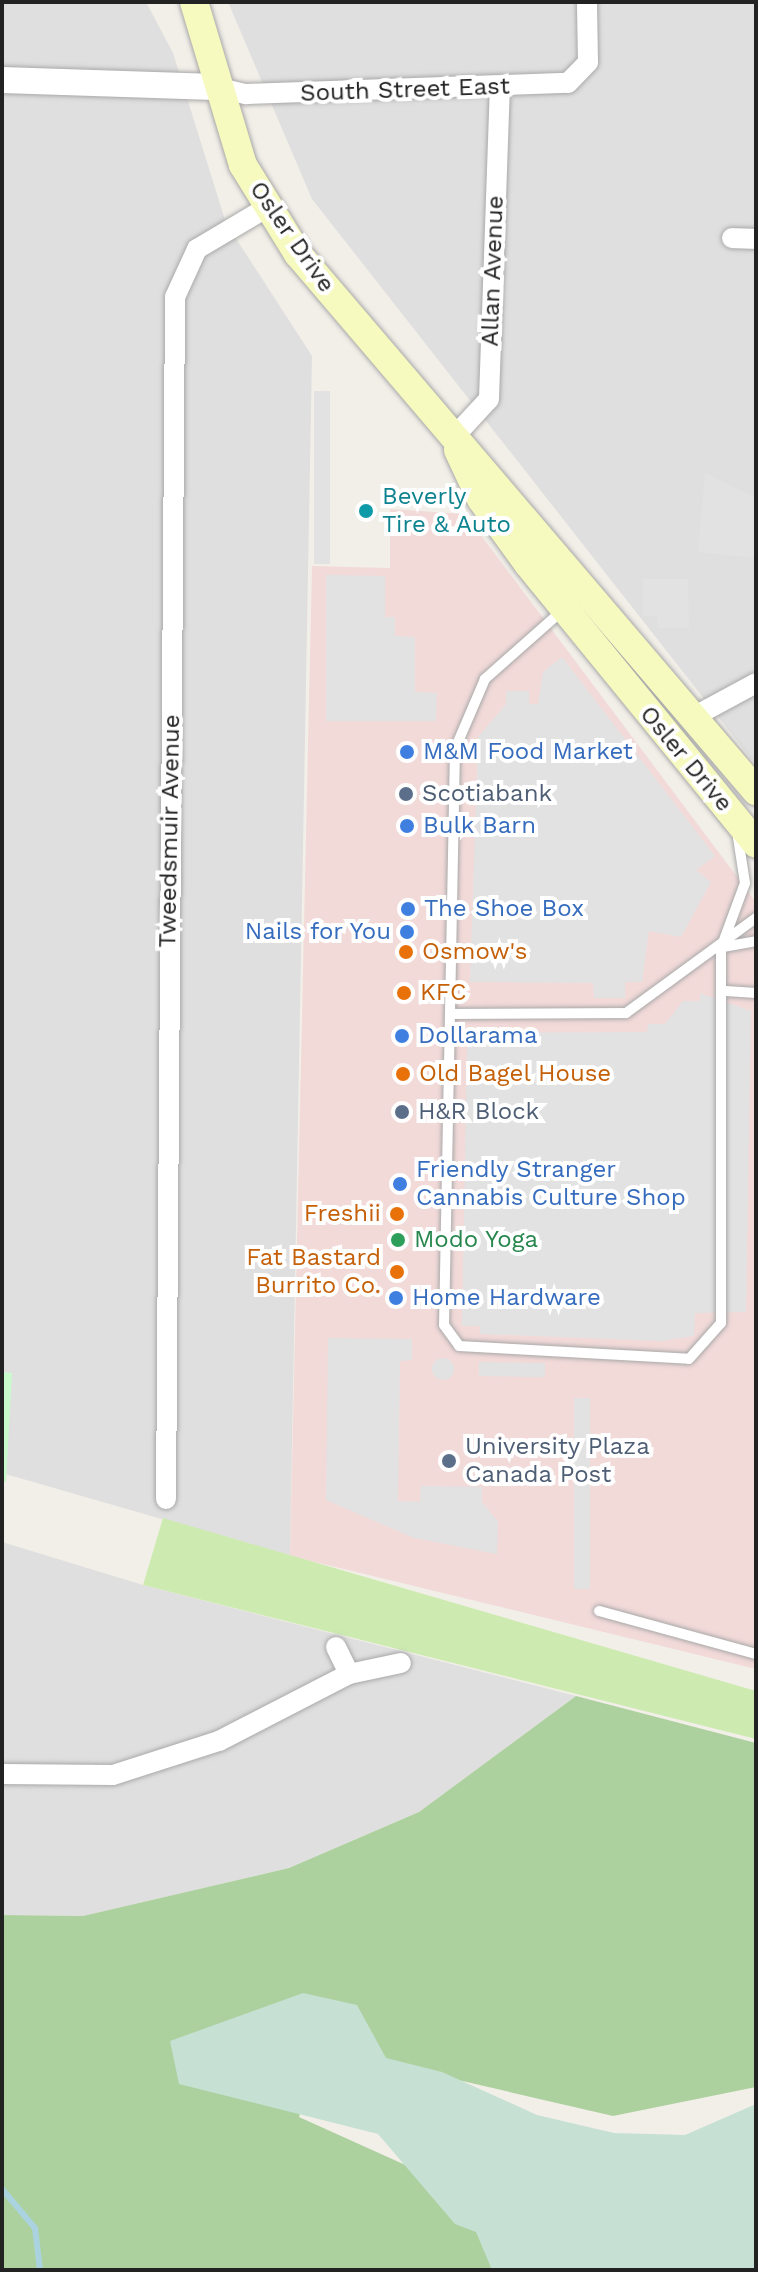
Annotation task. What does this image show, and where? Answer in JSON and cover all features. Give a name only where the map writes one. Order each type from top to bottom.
[{"type":"main road","name":"Osler Drive","points":[[194,2],[215,87],[266,208],[452,439],[500,482],[756,791]]},
{"type":"main road","name":"Osler Drive","points":[[452,439],[481,499],[563,609],[756,844]]},
{"type":"street","name":"South Street East","points":[[215,87],[246,94],[500,88],[568,83],[588,62],[587,2]]},
{"type":"street","points":[[2,80],[215,87]]},
{"type":"street","name":"Allan Avenue","points":[[452,439],[489,399],[500,88]]},
{"type":"street","name":"Tweedsmuir Avenue","points":[[166,1499],[175,297],[197,249],[266,208]]},
{"type":"street","points":[[732,238],[756,239]]},
{"type":"street","points":[[695,716],[756,683]]},
{"type":"street","points":[[336,1647],[349,1674]]},
{"type":"street","points":[[2,1774],[113,1775],[219,1741],[349,1674],[401,1663]]},
{"type":"lane","points":[[589,590],[492,670],[457,734],[446,1334],[470,1350],[689,1359],[721,1323],[726,991],[721,948],[746,870],[723,803]]},
{"type":"lane","points":[[450,1014],[620,1015],[721,948],[756,918]]},
{"type":"lane","points":[[721,948],[756,941]]},
{"type":"lane","points":[[726,991],[756,993]]},
{"type":"lane","points":[[599,1611],[756,1654]]},
{"type":"shaded area","points":[[2,2],[146,2],[173,53],[226,223],[312,356],[290,1556],[2,1473]]},
{"type":"shaded area","points":[[228,2],[756,2],[756,765],[312,199]]},
{"type":"shaded area","points":[[314,391],[330,391],[330,564],[314,564]]},
{"type":"shaded area","points":[[705,473],[756,498],[756,558],[698,552]]},
{"type":"shaded area","points":[[390,509],[465,514],[756,902],[756,1669],[290,1556],[312,566],[390,568]]},
{"type":"shaded area","points":[[326,575],[385,576],[385,617],[395,617],[395,636],[415,637],[415,692],[437,693],[436,721],[326,721]]},
{"type":"shaded area","points":[[643,579],[688,579],[689,628],[658,628],[657,616],[643,616]]},
{"type":"shaded area","points":[[562,657],[715,856],[696,870],[711,882],[681,937],[649,931],[642,982],[625,982],[625,998],[594,998],[593,983],[470,982],[478,737],[506,704],[506,691],[529,691],[529,704],[538,704],[543,672]]},
{"type":"shaded area","points":[[700,993],[751,1011],[746,1312],[695,1313],[694,1336],[660,1341],[480,1334],[480,1326],[462,1326],[467,1045],[485,1045],[486,1033],[647,1032],[648,1024],[665,1024],[683,1001],[700,1001]]},
{"type":"shaded area","points":[[328,1338],[412,1339],[412,1360],[400,1361],[398,1501],[420,1502],[421,1486],[482,1487],[482,1502],[498,1522],[497,1554],[414,1538],[326,1500]]},
{"type":"shaded area","points":[[443,1358],[451,1361],[454,1369],[451,1377],[443,1380],[435,1377],[432,1369],[435,1361]]},
{"type":"shaded area","points":[[479,1362],[545,1363],[545,1377],[479,1376]]},
{"type":"shaded area","points":[[574,1398],[590,1398],[590,1589],[574,1589]]},
{"type":"shaded area","points":[[2,1542],[143,1585],[576,1696],[419,1812],[289,1868],[83,1916],[2,1915]]},
{"type":"green space","points":[[2,1372],[12,1373],[6,1482],[2,1481]]},
{"type":"green space","points":[[163,1518],[756,1691],[756,1739],[143,1585]]},
{"type":"green space","points":[[576,1696],[756,1743],[756,2087],[613,2116],[350,2055],[317,2058],[299,2117],[463,2191],[512,2270],[2,2270],[2,1915],[83,1916],[289,1868],[419,1812]]},
{"type":"green space","points":[[303,1993],[357,2005],[386,2058],[442,2072],[537,2115],[614,2133],[685,2135],[756,2104],[756,2270],[492,2270],[476,2232],[455,2224],[378,2134],[179,2084],[170,2041]]},
{"type":"waterway","points":[[2,2189],[35,2228],[40,2270]]},
{"type":"place","name":"Beverly Tire & Auto","points":[[366,511]]},
{"type":"place","name":"M&M Food Market","points":[[407,752]]},
{"type":"place","name":"Scotiabank","points":[[406,794]]},
{"type":"place","name":"Bulk Barn","points":[[407,826]]},
{"type":"place","name":"The Shoe Box","points":[[408,909]]},
{"type":"place","name":"Nails for You","points":[[407,932]]},
{"type":"place","name":"Osmow's","points":[[406,952]]},
{"type":"place","name":"KFC","points":[[404,993]]},
{"type":"place","name":"Dollarama","points":[[402,1036]]},
{"type":"place","name":"Old Bagel House","points":[[403,1074]]},
{"type":"place","name":"H&R Block","points":[[402,1112]]},
{"type":"place","name":"Friendly Stranger Cannabis Culture Shop","points":[[400,1184]]},
{"type":"place","name":"Freshii","points":[[397,1214]]},
{"type":"place","name":"Modo Yoga","points":[[398,1240]]},
{"type":"place","name":"Fat Bastard Burrito Co.","points":[[397,1272]]},
{"type":"place","name":"Home Hardware","points":[[396,1298]]},
{"type":"place","name":"University Plaza Canada Post","points":[[449,1461]]}]
